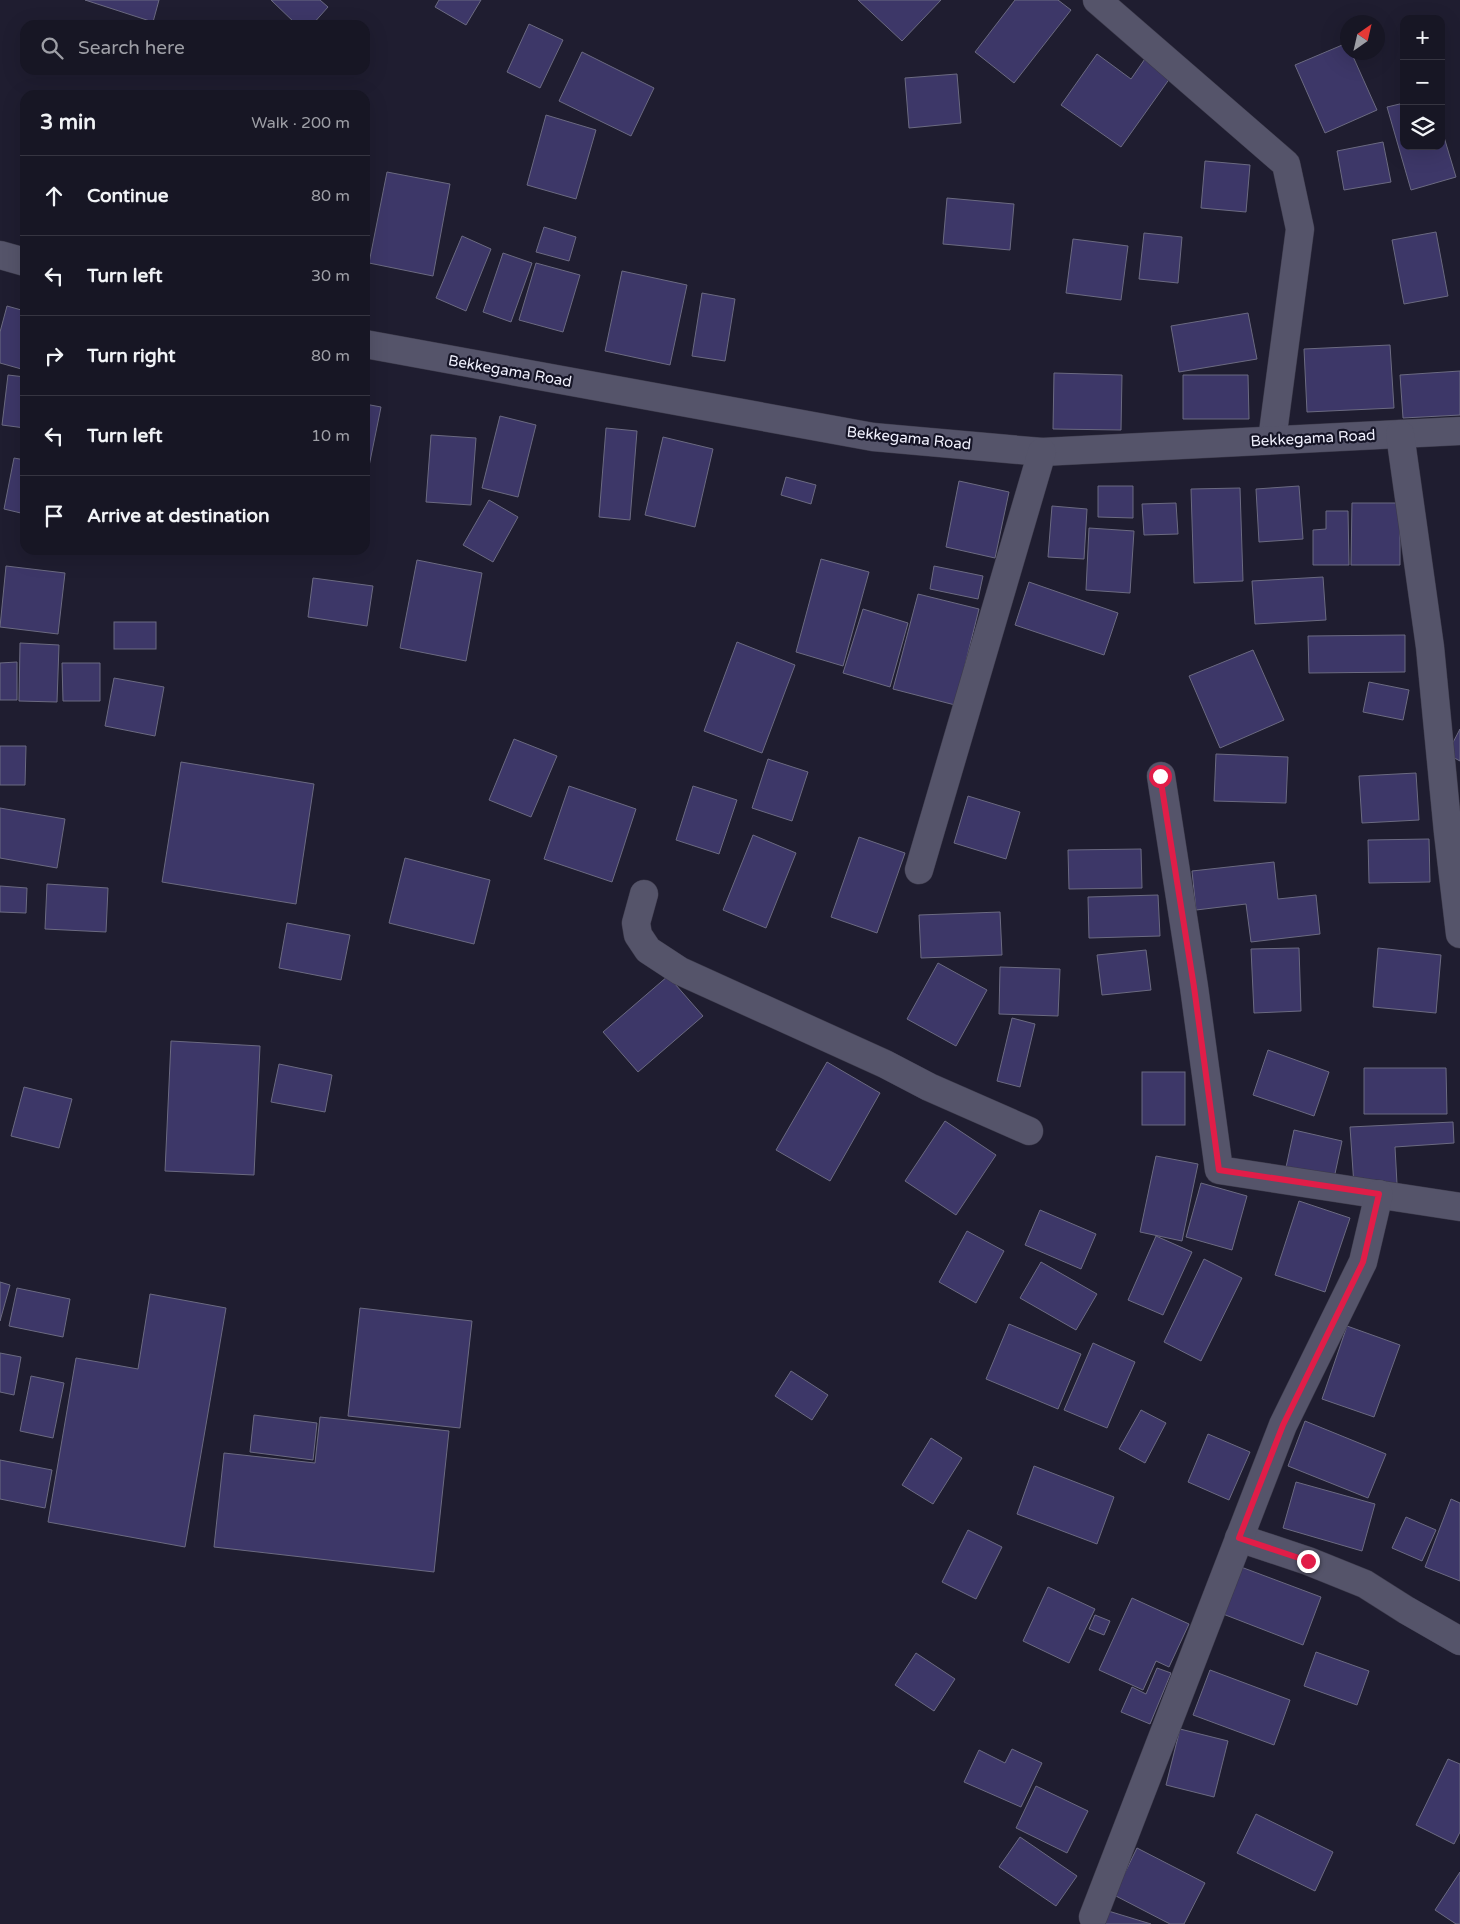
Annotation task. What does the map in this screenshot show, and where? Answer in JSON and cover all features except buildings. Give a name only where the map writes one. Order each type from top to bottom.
[{"type":"street","points":[[1097,0],[1286,164],[1300,229],[1272,440]]},
{"type":"street","points":[[0,255],[20,261]]},
{"type":"street","name":"Bekkegama Road","points":[[370,345],[873,436],[1042,452],[1460,431]]},
{"type":"street","points":[[1400,434],[1430,647],[1460,934]]},
{"type":"street","points":[[919,870],[1042,452]]},
{"type":"street","points":[[1160,776],[1194,987],[1219,1170],[1460,1207]]},
{"type":"street","points":[[644,894],[636,923],[638,935],[648,950],[680,971],[885,1064],[929,1087],[1029,1131]]},
{"type":"street","points":[[1093,1917],[1283,1425],[1363,1262],[1379,1194]]},
{"type":"street","points":[[1239,1538],[1308,1561],[1365,1584],[1460,1641]]},
{"type":"route","points":[[1160,776],[1194,987],[1219,1170],[1379,1194],[1363,1262],[1283,1425],[1239,1538],[1308,1561]]}]
